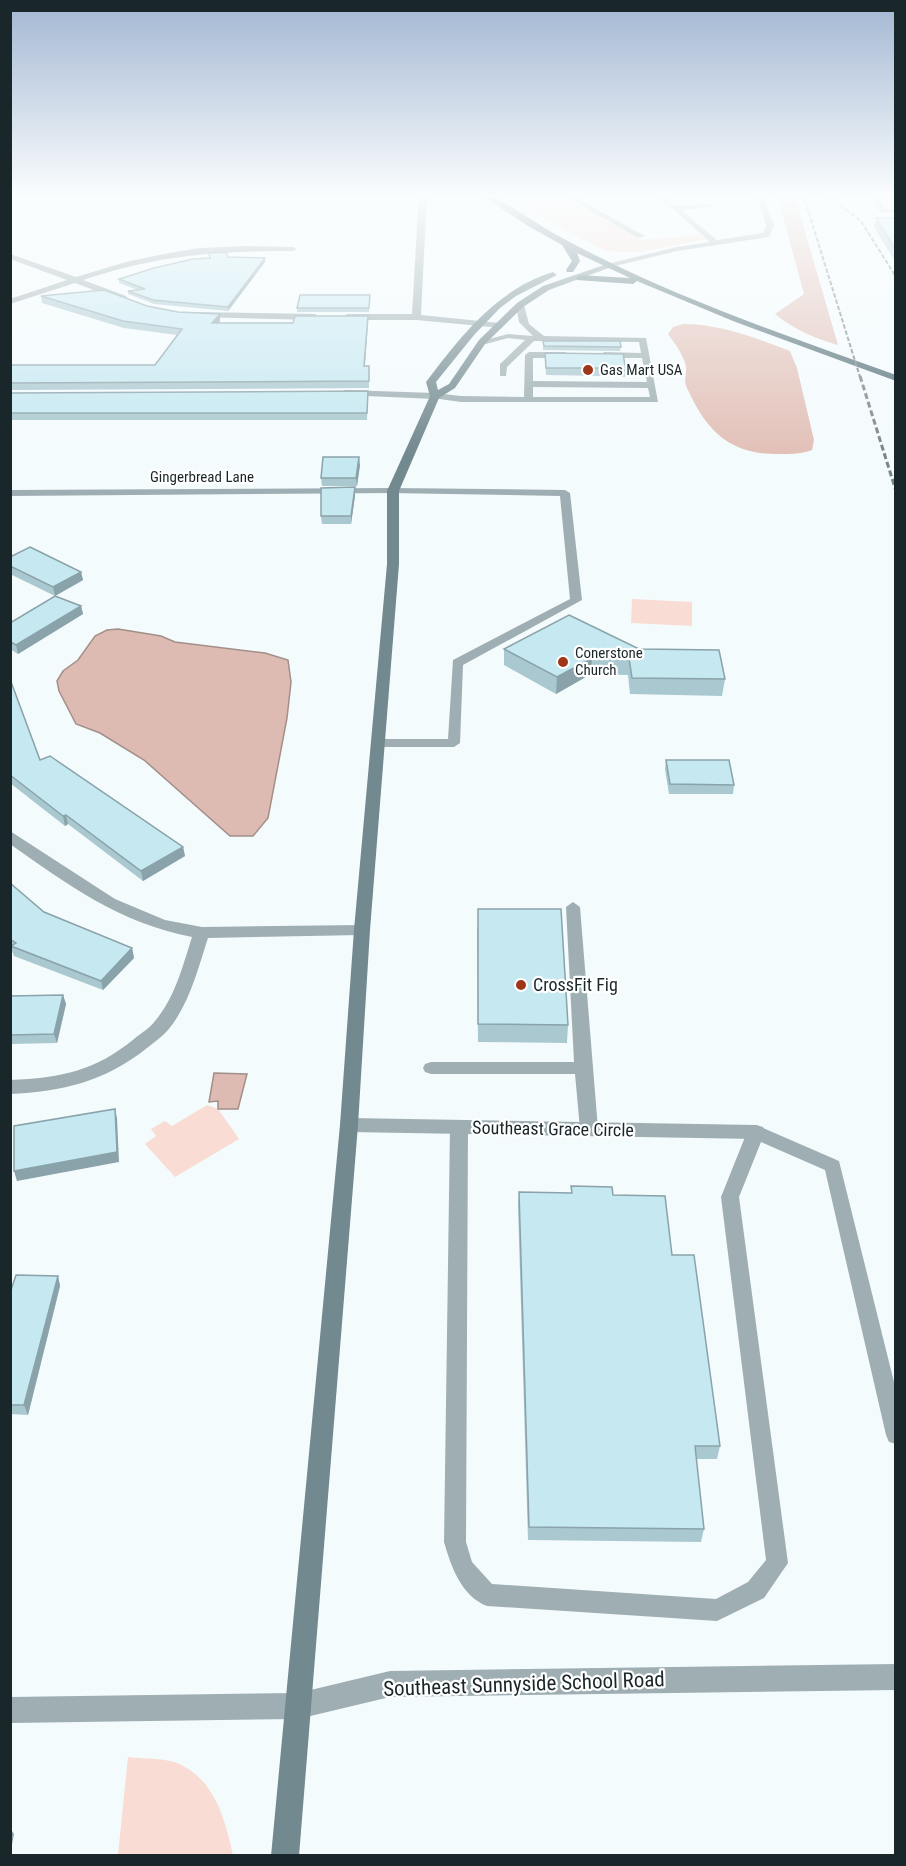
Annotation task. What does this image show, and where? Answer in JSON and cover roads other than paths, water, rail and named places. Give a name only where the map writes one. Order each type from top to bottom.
[{"type":"main road","points":[[435,396],[431,382],[460,349],[477,324],[499,303],[519,289],[540,281]]},
{"type":"main road","points":[[285,1856],[349,1125],[362,930],[380,743],[393,564],[393,491],[435,396],[452,386],[482,342],[520,305],[546,288],[570,281]]},
{"type":"main road","points":[[631,281],[658,286]]},
{"type":"main road","points":[[646,281],[758,327],[896,378]]},
{"type":"street","points":[[78,281],[130,300]]},
{"type":"street","points":[[10,302],[78,281]]},
{"type":"street","points":[[416,317],[418,281]]},
{"type":"street","points":[[190,314],[327,317]]},
{"type":"street","points":[[338,317],[416,317],[499,326]]},
{"type":"street","points":[[331,393],[435,396]]},
{"type":"street","name":"Gingerbread Lane","points":[[10,493],[393,491]]},
{"type":"street","points":[[10,836],[71,880],[109,903],[161,925],[202,933],[362,930]]},
{"type":"street","points":[[10,1087],[48,1086],[88,1076],[123,1059],[161,1026],[184,986],[202,933]]},
{"type":"street","name":"Southeast Grace Circle","points":[[349,1125],[756,1132]]},
{"type":"street","name":"Southeast Sunnyside School Road","points":[[10,1710],[298,1706],[390,1684],[896,1677]]},
{"type":"lane","points":[[520,305],[521,321],[528,330],[545,339]]},
{"type":"lane","points":[[435,396],[504,395],[528,399],[655,400],[643,340],[545,339],[508,336],[482,342]]},
{"type":"lane","points":[[503,374],[503,366],[532,338]]},
{"type":"lane","points":[[516,353],[576,355]]},
{"type":"lane","points":[[528,399],[529,355]]},
{"type":"lane","points":[[599,355],[646,356]]},
{"type":"lane","points":[[527,384],[652,385]]},
{"type":"lane","points":[[380,743],[454,743],[457,663],[576,600],[565,493],[393,491]]},
{"type":"lane","points":[[573,907],[589,1129]]},
{"type":"lane","points":[[430,1068],[583,1068]]},
{"type":"lane","points":[[459,1127],[454,1542],[463,1568],[487,1595],[717,1610],[756,1590],[777,1563],[730,1197],[756,1132],[833,1166],[896,1435]]},
{"type":"railway","points":[[830,281],[860,377]]},
{"type":"railway","points":[[860,376],[896,491]]},
{"type":"place","name":"Gas Mart USA","points":[[588,370]]},
{"type":"place","name":"Conerstone Church","points":[[563,662]]},
{"type":"place","name":"CrossFit Fig","points":[[521,985]]}]
